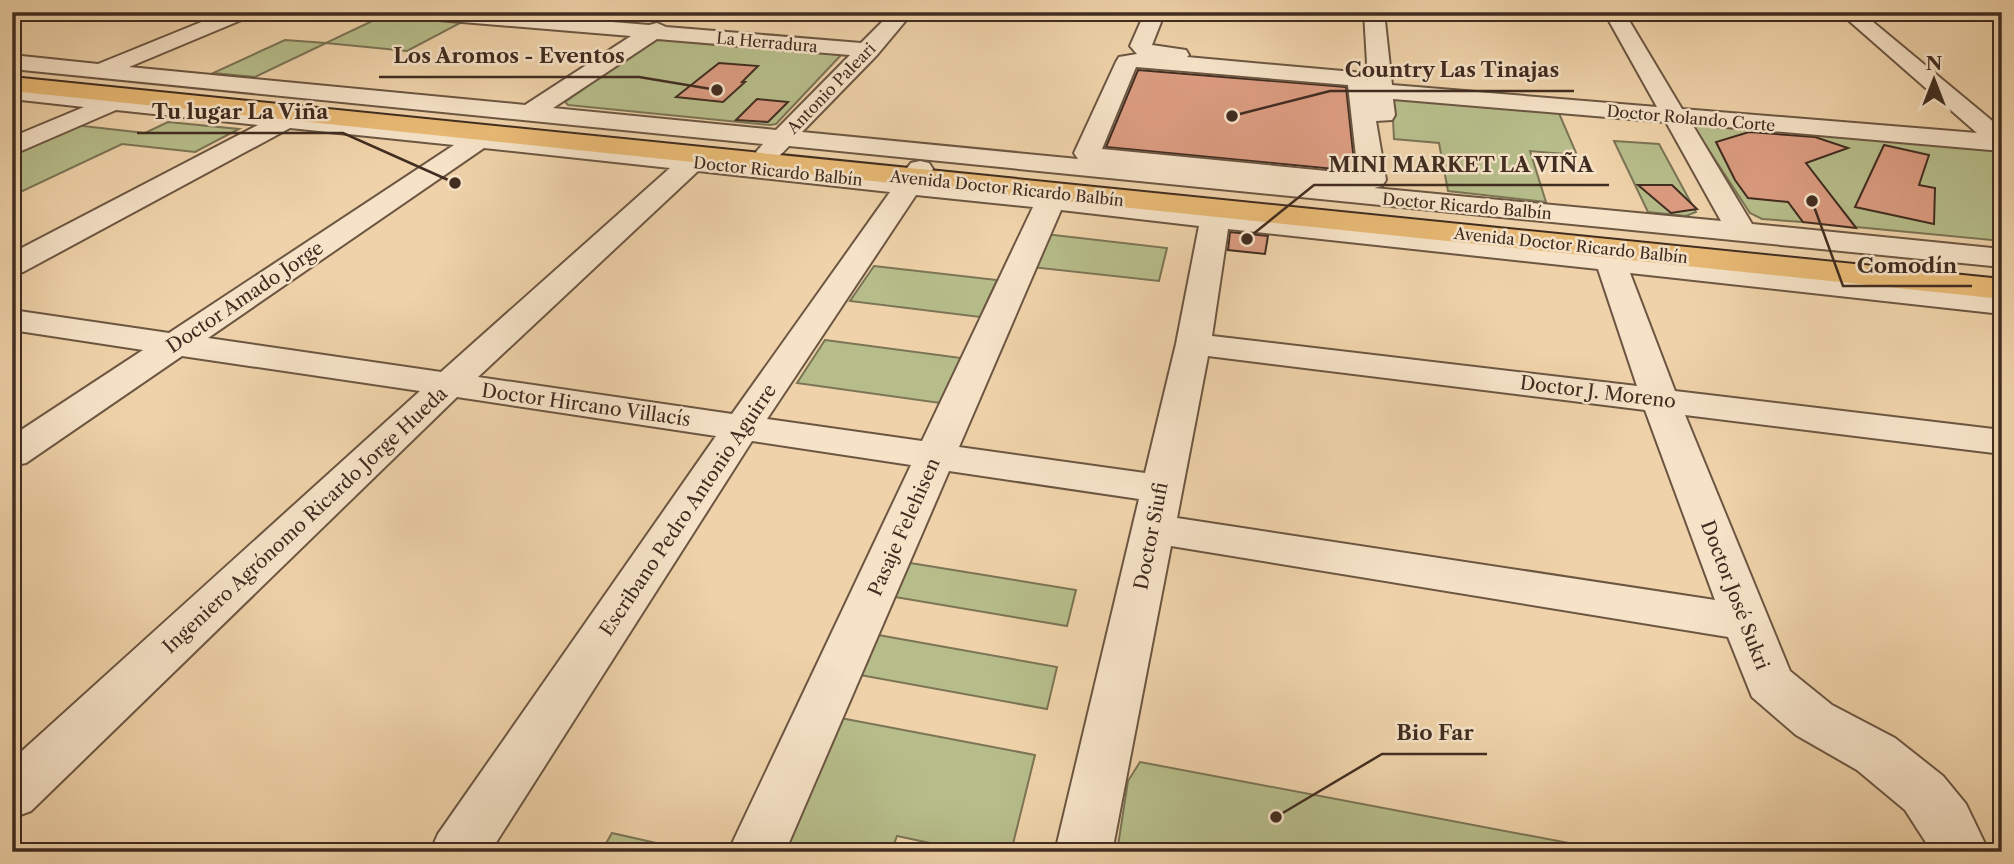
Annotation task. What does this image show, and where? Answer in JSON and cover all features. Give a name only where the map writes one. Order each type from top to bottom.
[{"type":"main road","name":"Avenida Doctor Ricardo Balbín","points":[[12,76],[769,152],[915,178],[2002,289]]},
{"type":"main road","name":"Avenida Doctor Ricardo Balbín","points":[[12,84],[769,152]]},
{"type":"main road","name":"Avenida Doctor Ricardo Balbín","points":[[915,178],[2002,280]]},
{"type":"street","points":[[12,18],[27,12]]},
{"type":"street","points":[[100,70],[244,12]]},
{"type":"street","name":"La Herradura","points":[[414,12],[869,50]]},
{"type":"street","points":[[528,114],[682,12]]},
{"type":"street","name":"Antonio Paleari","points":[[769,152],[903,12]]},
{"type":"street","name":"Doctor Rolando Corte","points":[[1155,12],[1141,46],[1147,52],[1676,117],[2002,143]]},
{"type":"street","points":[[1374,12],[1391,198]]},
{"type":"street","points":[[1614,12],[1742,232]]},
{"type":"street","points":[[1849,12],[2002,143]]},
{"type":"street","name":"Doctor Ricardo Balbín","points":[[12,62],[528,114],[769,152],[1220,191],[1391,198],[2002,258]]},
{"type":"street","points":[[1127,62],[1349,78],[1359,83],[1372,180],[1351,184],[1220,191],[1087,153],[1127,62]]},
{"type":"street","name":"Doctor Ricardo Balbín","points":[[12,92],[692,162],[915,178],[1050,202],[1220,191],[1611,263],[2002,304]]},
{"type":"street","points":[[12,147],[113,102]]},
{"type":"street","points":[[12,265],[286,120]]},
{"type":"street","name":"Doctor Amado Jorge","points":[[12,454],[478,141]]},
{"type":"street","name":"Ingeniero Agrónomo Ricardo Jorge Hueda","points":[[12,794],[447,386],[692,162]]},
{"type":"street","name":"Escribano Pedro Antonio Aguirre","points":[[458,852],[742,427],[915,178]]},
{"type":"street","name":"Doctor Siufi","points":[[1083,852],[1193,344],[1220,191]]},
{"type":"street","name":"Pasaje Felehisen","points":[[756,852],[1050,202]]},
{"type":"street","name":"Doctor José Sukri","points":[[1611,263],[1660,400],[1770,682],[1814,720],[1876,754],[1924,793],[1945,822],[1961,852]]},
{"type":"street","name":"Doctor Hircano Villacís","points":[[12,320],[936,456],[1157,509],[1745,622]]},
{"type":"street","name":"Doctor J. Moreno","points":[[1193,344],[2002,442]]},
{"type":"green space","points":[[387,14],[464,21],[407,51],[326,43]]},
{"type":"green space","points":[[655,38],[842,54],[776,124],[568,105],[565,102]]},
{"type":"green space","points":[[285,40],[326,43],[255,77],[213,73]]},
{"type":"green space","points":[[1399,98],[1558,111],[1577,155],[1530,151],[1546,202],[1448,191],[1439,143],[1394,139],[1392,100]]},
{"type":"green space","points":[[168,122],[239,129],[195,152],[122,144],[12,196],[12,153],[74,125],[145,133]]},
{"type":"green space","points":[[1691,123],[2002,146],[2002,241],[1856,227],[1814,174],[1766,170],[1803,222],[1762,219],[1750,213]]},
{"type":"green space","points":[[1614,141],[1659,144],[1696,212],[1686,216],[1648,212]]},
{"type":"green space","points":[[1045,234],[1167,248],[1159,281],[1031,267]]},
{"type":"green space","points":[[874,266],[997,280],[980,317],[850,301]]},
{"type":"green space","points":[[825,340],[961,358],[940,403],[797,383]]},
{"type":"green space","points":[[898,561],[1076,590],[1067,626],[883,595]]},
{"type":"green space","points":[[867,633],[1057,667],[1047,709],[849,673]]},
{"type":"green space","points":[[830,716],[1035,755],[1011,852],[972,852],[897,836],[891,852],[771,852]]},
{"type":"green space","points":[[1140,762],[1616,852],[1117,852],[1128,781]]},
{"type":"green space","points":[[612,833],[696,852],[601,852]]},
{"type":"building","points":[[719,63],[758,66],[723,102],[676,97]]},
{"type":"building","points":[[1138,70],[1346,87],[1355,171],[1106,147]]},
{"type":"building","points":[[757,99],[788,102],[768,122],[736,120]]},
{"type":"building","points":[[1749,132],[1815,137],[1848,148],[1806,163],[1856,228],[1803,222],[1788,202],[1748,198],[1735,180],[1716,142]]},
{"type":"building","points":[[1884,145],[1929,155],[1919,185],[1935,188],[1934,224],[1855,207]]},
{"type":"building","points":[[1638,185],[1672,185],[1697,209],[1671,213]]},
{"type":"building","points":[[1230,232],[1268,236],[1265,254],[1228,250]]},
{"type":"place","name":"Los Aromos - Eventos","points":[[717,90]]},
{"type":"place","name":"Country Las Tinajas","points":[[1232,116]]},
{"type":"place","name":"Tu lugar La Viña","points":[[455,183]]},
{"type":"place","name":"Comodín","points":[[1812,201]]},
{"type":"place","name":"MINI MARKET LA VIÑA","points":[[1247,239]]},
{"type":"place","name":"Bio Far","points":[[1276,817]]}]
